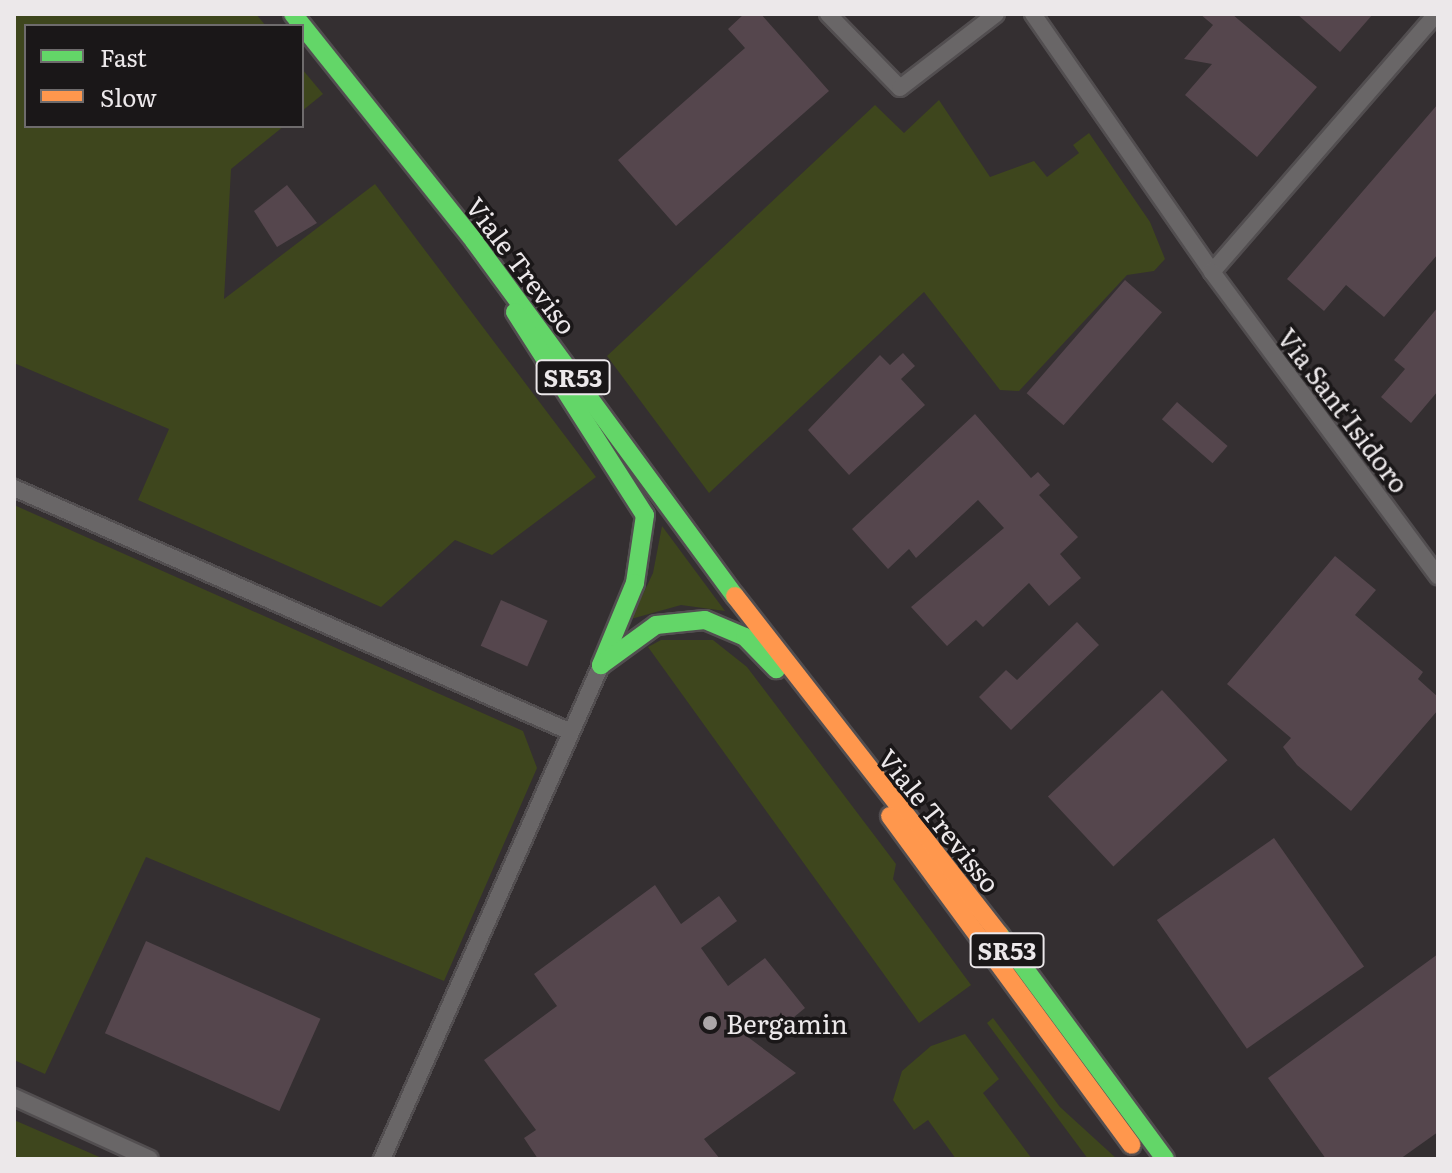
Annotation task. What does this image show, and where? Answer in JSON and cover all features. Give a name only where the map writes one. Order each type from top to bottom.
[{"type":"main road","name":"Viale Treviso","points":[[304,28],[474,241],[845,745]]},
{"type":"main road","points":[[474,241],[645,515],[635,583],[601,665]]},
{"type":"main road","points":[[601,665],[656,625],[705,620],[755,645],[845,745],[1004,981],[1137,1152]]},
{"type":"main road","name":"Viale Trevisso","points":[[845,745],[941,855],[1165,1159]]},
{"type":"street","points":[[828,14],[900,88],[996,14]]},
{"type":"street","name":"Via Sant'Isidoro","points":[[1033,14],[1212,272],[1438,576]]},
{"type":"street","points":[[1212,272],[1436,14]]},
{"type":"street","points":[[14,488],[571,732]]},
{"type":"street","points":[[382,1159],[601,665]]},
{"type":"street","points":[[14,1097],[150,1159]]},
{"type":"street","points":[[1137,1152],[1152,1159]]},
{"type":"green space","points":[[14,14],[256,14],[264,24],[24,24],[24,128],[282,128],[231,169],[224,299],[375,184],[596,477],[492,555],[455,540],[381,607],[138,500],[169,429],[14,363]]},
{"type":"green space","points":[[304,71],[323,94],[304,109]]},
{"type":"green space","points":[[939,100],[990,177],[1034,161],[1047,177],[1079,153],[1073,145],[1089,133],[1150,222],[1165,259],[1154,271],[1127,275],[1019,391],[1000,390],[924,292],[709,493],[607,356],[875,105],[904,133]]},
{"type":"green space","points":[[14,505],[523,731],[537,768],[444,981],[146,857],[45,1074],[14,1060]]},
{"type":"green space","points":[[662,526],[725,611],[681,605],[631,619],[653,573]]},
{"type":"green space","points":[[661,640],[713,640],[747,667],[896,864],[893,879],[971,985],[919,1023],[648,647]]},
{"type":"green space","points":[[993,1018],[1060,1107],[1117,1159],[1088,1159],[987,1023]]},
{"type":"green space","points":[[965,1034],[999,1079],[983,1093],[1032,1159],[956,1159],[928,1120],[914,1130],[893,1100],[902,1071],[931,1046]]},
{"type":"green space","points":[[14,1120],[104,1159],[14,1159]]},
{"type":"building","points":[[744,14],[761,14],[829,91],[676,226],[618,160],[745,48],[728,29]]},
{"type":"building","points":[[1200,14],[1232,14],[1317,87],[1257,157],[1185,95],[1212,64],[1184,59],[1213,25]]},
{"type":"building","points":[[1297,14],[1373,14],[1340,52]]},
{"type":"building","points":[[1438,104],[1438,254],[1384,317],[1346,285],[1324,311],[1287,279]]},
{"type":"building","points":[[287,185],[317,223],[277,247],[254,211]]},
{"type":"building","points":[[1125,280],[1162,312],[1064,425],[1027,393]]},
{"type":"building","points":[[1438,307],[1438,391],[1411,423],[1381,397],[1405,369],[1394,360]]},
{"type":"building","points":[[903,353],[915,366],[901,379],[925,405],[849,475],[808,430],[880,355],[890,365]]},
{"type":"building","points":[[1177,402],[1228,446],[1212,463],[1162,419]]},
{"type":"building","points":[[975,414],[1031,478],[1038,472],[1050,485],[1039,495],[1078,537],[1060,554],[1081,578],[1049,606],[1029,583],[983,627],[976,620],[947,646],[911,607],[1004,528],[978,500],[916,558],[909,549],[888,569],[852,529]]},
{"type":"building","points":[[1335,556],[1376,590],[1355,615],[1423,672],[1418,679],[1438,697],[1438,710],[1351,811],[1297,765],[1283,747],[1291,738],[1227,684]]},
{"type":"building","points":[[501,600],[548,621],[527,666],[481,646]]},
{"type":"building","points":[[1077,622],[1099,645],[1011,730],[979,697],[1006,670],[1017,680]]},
{"type":"building","points":[[1162,690],[1227,760],[1113,867],[1048,796]]},
{"type":"building","points":[[1274,838],[1364,967],[1247,1049],[1157,920]]},
{"type":"building","points":[[655,885],[681,924],[719,896],[737,921],[701,948],[728,986],[765,958],[805,1008],[782,1027],[729,1023],[796,1073],[704,1139],[720,1159],[538,1159],[524,1138],[536,1130],[484,1060],[557,1006],[534,974]]},
{"type":"building","points":[[146,941],[320,1019],[279,1111],[105,1033]]},
{"type":"building","points":[[1438,954],[1438,1132],[1400,1159],[1326,1159],[1268,1078]]},
{"type":"traffic: fast","points":[[293,14],[301,24]]},
{"type":"traffic: fast","points":[[304,28],[474,241],[735,596]]},
{"type":"traffic: fast","points":[[515,312],[645,515],[635,583],[601,665],[656,625],[705,620],[745,637],[776,669]]},
{"type":"traffic: fast","points":[[1000,935],[1165,1159]]},
{"type":"traffic: slow","points":[[735,596],[1000,935]]},
{"type":"traffic: slow","points":[[890,816],[1132,1145]]},
{"type":"place","name":"Bergamin","points":[[710,1023]]}]
